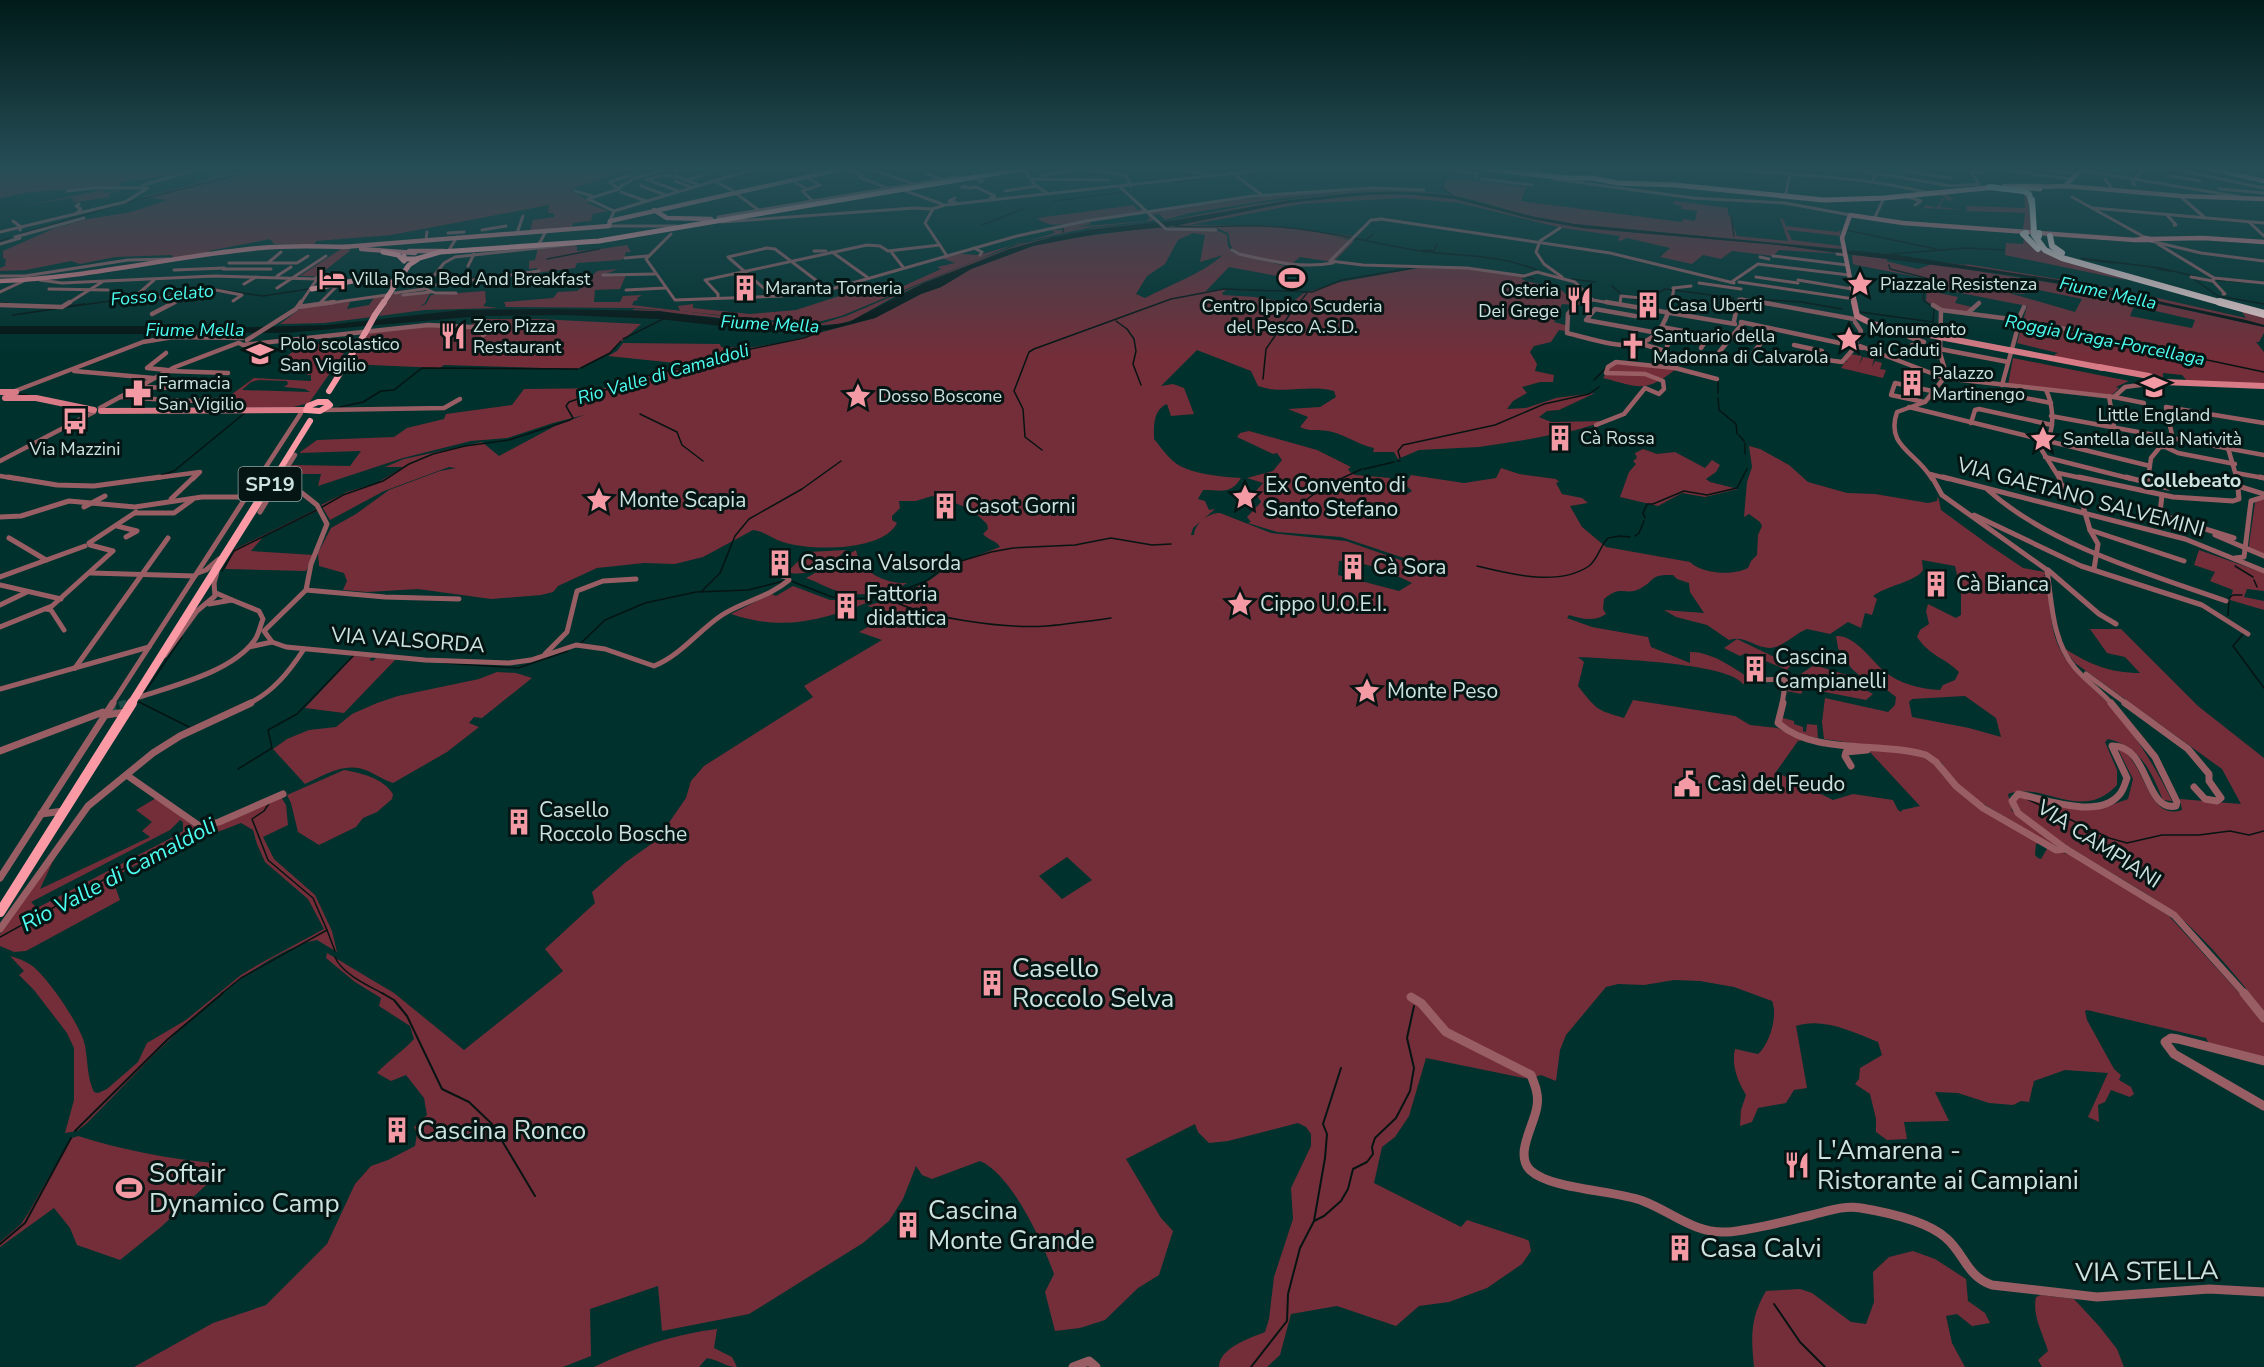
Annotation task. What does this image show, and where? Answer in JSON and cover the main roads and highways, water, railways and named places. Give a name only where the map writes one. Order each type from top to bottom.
[{"type":"highway","points":[[2036,231],[2041,246],[2061,257],[2166,288]]},
{"type":"highway","points":[[2037,231],[2045,247],[2065,257],[2264,313]]},
{"type":"highway","points":[[2026,233],[2023,234],[2031,243],[2055,258],[2264,313]]},
{"type":"highway","points":[[2050,236],[2053,248],[2072,258],[2188,292]]},
{"type":"main road","points":[[451,252],[538,246],[661,231]]},
{"type":"main road","points":[[451,252],[575,243],[662,231]]},
{"type":"main road","points":[[406,258],[451,252],[515,248]]},
{"type":"main road","points":[[384,251],[398,255],[405,262],[403,275]]},
{"type":"main road","points":[[451,252],[461,253]]},
{"type":"main road","points":[[406,258],[420,255]]},
{"type":"main road","points":[[303,410],[329,391],[375,315],[403,275],[406,258]]},
{"type":"main road","points":[[312,290],[356,281],[384,280],[392,282],[391,292]]},
{"type":"main road","points":[[327,408],[329,391]]},
{"type":"main road","points":[[315,403],[327,408]]},
{"type":"main road","points":[[303,410],[327,408]]},
{"type":"main road","name":"SP19","points":[[0,912],[265,496],[310,421],[327,408]]},
{"type":"main road","points":[[303,410],[310,421]]},
{"type":"water","points":[[1086,231],[1128,231],[1096,234],[1033,246],[971,269],[941,287],[921,294],[875,318],[828,330],[772,332],[659,319],[565,315],[481,316],[286,333],[145,332],[144,330],[327,325],[461,310],[548,309],[659,311],[775,326],[824,326],[849,322],[924,283],[1009,249]]},
{"type":"water","points":[[1614,231],[1645,231],[1898,255],[2065,281],[2246,320],[2264,325],[2264,327],[2124,296],[2018,276],[1779,245]]},
{"type":"waterway","points":[[20,234],[31,231]]},
{"type":"waterway","points":[[1314,231],[1421,251],[1508,261],[1537,270]]},
{"type":"waterway","points":[[1733,231],[1734,236]]},
{"type":"waterway","points":[[1850,231],[1936,249]]},
{"type":"waterway","points":[[1366,240],[1373,234]]},
{"type":"waterway","points":[[0,241],[9,238]]},
{"type":"waterway","points":[[1423,250],[1434,251],[1437,244]]},
{"type":"waterway","points":[[1891,254],[1967,248],[2004,250]]},
{"type":"waterway","name":"Fosso Celato","points":[[547,259],[599,249]]},
{"type":"waterway","points":[[2081,258],[2160,268],[2194,276]]},
{"type":"waterway","points":[[2082,259],[2114,263]]},
{"type":"waterway","points":[[1889,265],[1890,269],[1926,278],[1923,300],[1931,306]]},
{"type":"waterway","points":[[1042,450],[1025,437],[1023,409],[1014,391],[1029,352],[1034,349],[1171,299],[1224,289],[1312,292],[1342,280],[1413,268]]},
{"type":"waterway","points":[[2157,269],[2171,271]]},
{"type":"waterway","name":"Fosso Celato","points":[[404,276],[433,273]]},
{"type":"waterway","name":"Fosso Celato","points":[[438,273],[453,273]]},
{"type":"waterway","name":"Fosso Celato","points":[[473,278],[505,274]]},
{"type":"waterway","name":"Fosso Celato","points":[[378,278],[400,276]]},
{"type":"waterway","points":[[1527,277],[1534,279]]},
{"type":"waterway","points":[[1571,279],[1595,282]]},
{"type":"waterway","points":[[2195,280],[2218,296],[2264,304]]},
{"type":"waterway","points":[[2217,280],[2225,281]]},
{"type":"waterway","points":[[2230,281],[2241,282]]},
{"type":"waterway","points":[[1612,286],[1620,293]]},
{"type":"waterway","name":"Fosso Celato","points":[[216,289],[263,296],[309,289]]},
{"type":"waterway","points":[[1633,299],[1649,299],[1665,289],[1734,298]]},
{"type":"waterway","points":[[1291,313],[1307,293]]},
{"type":"waterway","name":"Fosso Celato","points":[[169,295],[185,294]]},
{"type":"waterway","name":"Fosso Celato","points":[[142,297],[152,296]]},
{"type":"waterway","name":"Fosso Celato","points":[[13,315],[137,297]]},
{"type":"waterway","points":[[1754,299],[1801,302],[1842,309]]},
{"type":"waterway","points":[[0,303],[8,303]]},
{"type":"waterway","name":"Fosso Celato","points":[[68,306],[84,304]]},
{"type":"waterway","points":[[1860,312],[1933,322],[1934,309]]},
{"type":"waterway","points":[[1263,379],[1266,349],[1290,314]]},
{"type":"waterway","points":[[623,339],[665,318]]},
{"type":"waterway","points":[[1116,321],[1127,329],[1134,339],[1136,351],[1133,364],[1141,385]]},
{"type":"waterway","name":"Fiume Mella","points":[[0,330],[159,330]]},
{"type":"waterway","name":"Rio Valle di Camaldoli","points":[[322,507],[343,495],[383,481],[409,464],[433,454],[465,446],[509,440],[570,420],[573,418],[566,406],[569,402],[656,373],[715,363],[741,351],[804,338],[822,331]]},
{"type":"waterway","name":"Roggia Uraga-Porcellaga","points":[[2070,331],[2264,372]]},
{"type":"waterway","points":[[581,368],[610,353],[621,341]]},
{"type":"waterway","name":"Roggia Uraga-Porcellaga","points":[[2130,343],[2160,349]]},
{"type":"waterway","points":[[340,407],[363,402],[381,391],[394,390],[422,368],[578,369]]},
{"type":"waterway","points":[[1594,380],[1606,368]]},
{"type":"waterway","points":[[1718,381],[1718,393]]},
{"type":"waterway","points":[[1400,458],[1398,451],[1403,445],[1495,425],[1544,404],[1589,394],[1599,387]]},
{"type":"waterway","points":[[20,394],[28,395]]},
{"type":"waterway","points":[[1718,398],[1719,410],[1736,424],[1737,434]]},
{"type":"waterway","points":[[161,475],[174,471],[246,412]]},
{"type":"waterway","points":[[640,414],[677,432],[682,445],[703,461]]},
{"type":"waterway","points":[[1739,435],[1744,441]]},
{"type":"waterway","points":[[1745,443],[1745,454]]},
{"type":"waterway","points":[[702,591],[720,573],[735,536],[749,519],[802,489],[841,461]]},
{"type":"waterway","points":[[1364,469],[1394,462]]},
{"type":"waterway","points":[[1302,503],[1325,486],[1362,469]]},
{"type":"waterway","points":[[1645,518],[1643,513],[1647,504],[1653,504],[1684,491],[1707,495],[1737,488],[1747,469]]},
{"type":"waterway","name":"Rio Valle di Camaldoli","points":[[222,571],[234,551],[317,510]]},
{"type":"waterway","points":[[1635,536],[1639,533],[1644,521]]},
{"type":"waterway","points":[[1477,566],[1534,577],[1563,576],[1589,566],[1608,538],[1630,537]]},
{"type":"waterway","points":[[886,597],[926,581],[948,565],[991,552],[1013,548],[1075,545],[1111,538],[1152,545],[1171,544]]},
{"type":"waterway","points":[[2235,566],[2253,577]]},
{"type":"waterway","points":[[2254,580],[2257,587]]},
{"type":"waterway","points":[[580,644],[605,620],[645,603],[696,592],[748,590],[784,581]]},
{"type":"waterway","points":[[791,581],[832,597],[851,599],[886,597]]},
{"type":"waterway","points":[[2229,598],[2233,595],[2242,595]]},
{"type":"waterway","points":[[886,597],[919,611],[987,624],[1047,626],[1111,618]]},
{"type":"waterway","points":[[2228,615],[2229,601]]},
{"type":"waterway","points":[[2243,634],[2233,646],[2264,688]]},
{"type":"waterway","name":"Rio Valle di Camaldoli","points":[[145,692],[182,637]]},
{"type":"waterway","points":[[444,663],[518,668],[568,651]]},
{"type":"waterway","points":[[238,769],[272,748],[268,730],[297,714],[353,656]]},
{"type":"waterway","name":"Rio Valle di Camaldoli","points":[[139,702],[189,727]]},
{"type":"waterway","points":[[2027,799],[2109,838],[2127,843],[2162,835],[2199,835],[2230,831],[2249,835],[2264,831]]},
{"type":"waterway","points":[[270,802],[264,811],[252,819],[268,860],[313,898],[327,930]]},
{"type":"waterway","name":"Rio Valle di Camaldoli","points":[[0,937],[181,837],[200,829]]},
{"type":"waterway","points":[[221,994],[241,978],[327,930]]},
{"type":"waterway","points":[[327,930],[335,951]]},
{"type":"waterway","points":[[335,957],[350,974],[384,994]]},
{"type":"waterway","points":[[75,1131],[167,1040],[223,993]]},
{"type":"waterway","points":[[382,993],[394,1000],[407,1016],[442,1089],[469,1102],[492,1124],[535,1196]]},
{"type":"waterway","points":[[1314,1221],[1324,1216],[1341,1201],[1348,1189],[1353,1169],[1367,1162],[1373,1154],[1372,1147],[1375,1138],[1396,1118],[1410,1091],[1414,1068],[1407,1038],[1414,1006]]},
{"type":"waterway","points":[[1314,1221],[1325,1158],[1327,1134],[1323,1124],[1341,1068]]},
{"type":"waterway","points":[[0,1244],[25,1223],[71,1138]]},
{"type":"waterway","points":[[1251,1367],[1287,1321],[1288,1294],[1300,1248],[1314,1221]]},
{"type":"waterway","points":[[1774,1304],[1800,1342],[1825,1367]]},
{"type":"tunnel","points":[[122,704],[133,700]]},
{"type":"tunnel","points":[[109,709],[126,703]]},
{"type":"place","name":"Centro Ippico Scuderia del Pesco A.S.D.","points":[[1292,278]]},
{"type":"place","name":"Villa Rosa Bed And Breakfast","points":[[332,279]]},
{"type":"place","name":"Piazzale Resistenza","points":[[1860,284]]},
{"type":"place","name":"Maranta Torneria","points":[[745,288]]},
{"type":"place","name":"Osteria Dei Grege","points":[[1579,300]]},
{"type":"place","name":"Casa Uberti","points":[[1648,305]]},
{"type":"place","name":"Zero Pizza Restaurant","points":[[453,336]]},
{"type":"place","name":"Monumento ai Caduti","points":[[1849,339]]},
{"type":"place","name":"Santuario della Madonna di Calvarola","points":[[1633,346]]},
{"type":"place","name":"Polo scolastico San Vigilio","points":[[260,354]]},
{"type":"place","name":"Palazzo Martinengo","points":[[1912,383]]},
{"type":"place","name":"Little England","points":[[2154,387]]},
{"type":"place","name":"Farmacia San Vigilio","points":[[138,393]]},
{"type":"place","name":"Dosso Boscone","points":[[858,396]]},
{"type":"place","name":"Via Mazzini","points":[[75,421]]},
{"type":"place","name":"Cà Rossa","points":[[1560,438]]},
{"type":"place","name":"Santella della Natività","points":[[2043,439]]},
{"type":"place","name":"Ex Convento di Santo Stefano","points":[[1245,497]]},
{"type":"place","name":"Monte Scapia","points":[[599,500]]},
{"type":"place","name":"Casot Gorni","points":[[945,506]]},
{"type":"place","name":"Cascina Valsorda","points":[[780,563]]},
{"type":"place","name":"Cà Sora","points":[[1353,567]]},
{"type":"place","name":"Cà Bianca","points":[[1936,584]]},
{"type":"place","name":"Cippo U.O.E.I.","points":[[1240,604]]},
{"type":"place","name":"Fattoria didattica","points":[[846,606]]},
{"type":"place","name":"Cascina Campianelli","points":[[1755,669]]},
{"type":"place","name":"Monte Peso","points":[[1367,691]]},
{"type":"place","name":"Casì del Feudo","points":[[1687,784]]},
{"type":"place","name":"Casello Roccolo Bosche","points":[[519,822]]},
{"type":"place","name":"Casello Roccolo Selva","points":[[992,983]]},
{"type":"place","name":"Cascina Ronco","points":[[397,1130]]},
{"type":"place","name":"L'Amarena - Ristorante ai Campiani","points":[[1797,1165]]},
{"type":"place","name":"Softair Dynamico Camp","points":[[129,1188]]},
{"type":"place","name":"Cascina Monte Grande","points":[[908,1225]]},
{"type":"place","name":"Casa Calvi","points":[[1680,1248]]},
{"type":"district","name":"Collebeato","points":[[2191,480]]}]
